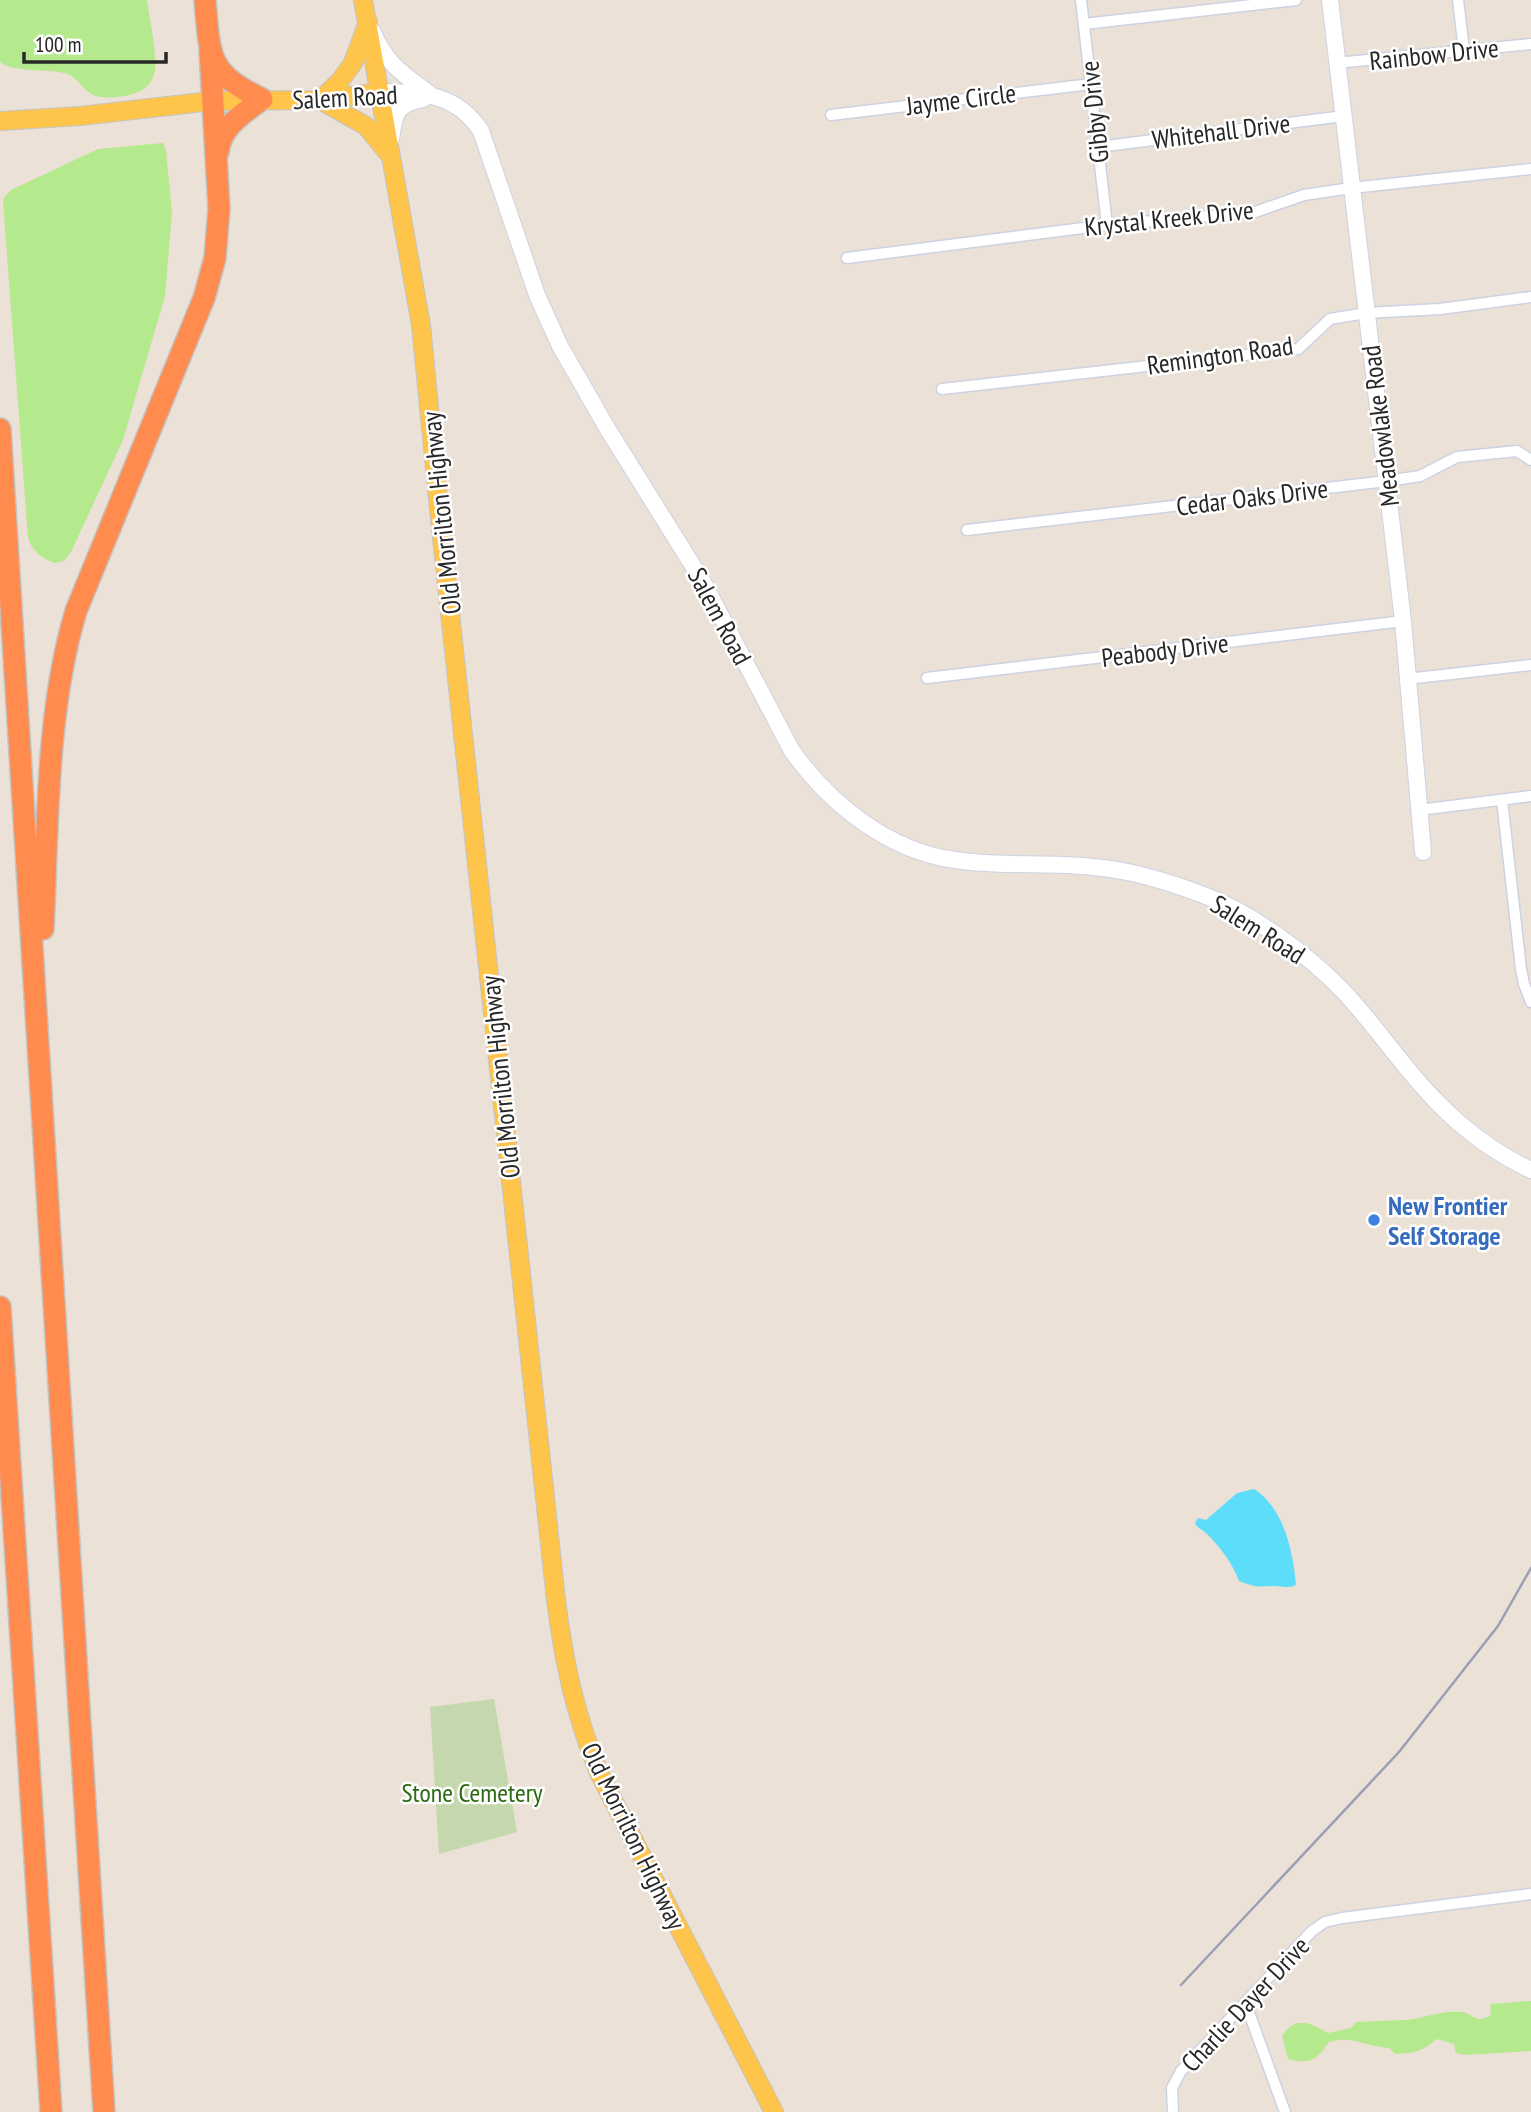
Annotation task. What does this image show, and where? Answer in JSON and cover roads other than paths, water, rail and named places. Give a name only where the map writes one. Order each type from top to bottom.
[{"type":"highway","points":[[38,1022],[53,741],[62,667],[76,611],[208,285],[215,258],[219,209],[205,0]]},
{"type":"highway","points":[[210,50],[215,64],[229,80],[262,99],[223,134],[218,146],[216,175]]},
{"type":"highway","points":[[0,429],[104,2112]]},
{"type":"highway","points":[[0,1307],[51,2112]]},
{"type":"main road","name":"Old Morrilton Highway","points":[[363,0],[421,325],[556,1601],[569,1682],[578,1717],[599,1773],[774,2112]]},
{"type":"main road","name":"Meadowlake Road","points":[[1330,0],[1403,621],[1423,852]]},
{"type":"main road","points":[[368,23],[388,60],[433,97]]},
{"type":"main road","points":[[368,23],[354,63],[320,100],[366,126],[390,155]]},
{"type":"main road","name":"Salem Road","points":[[0,121],[80,116],[212,101],[320,100],[380,92],[433,97],[455,103],[471,116],[481,131],[537,295],[560,346],[607,428],[703,582],[792,751],[825,790],[884,836],[925,854],[955,860],[1081,866],[1121,871],[1151,877],[1207,896],[1235,909],[1309,960],[1343,990],[1436,1101],[1458,1121],[1488,1144],[1531,1170]]},
{"type":"main road","points":[[390,155],[396,113],[408,102],[433,97]]},
{"type":"street","name":"Gibby Drive","points":[[1081,0],[1107,225]]},
{"type":"street","points":[[1084,24],[1296,0]]},
{"type":"street","points":[[1458,0],[1465,50]]},
{"type":"street","name":"Rainbow Drive","points":[[1336,64],[1531,44]]},
{"type":"street","name":"Jayme Circle","points":[[831,115],[1091,84]]},
{"type":"street","name":"Whitehall Drive","points":[[1098,147],[1344,116]]},
{"type":"street","name":"Krystal Kreek Drive","points":[[847,258],[1107,225],[1255,212],[1304,195],[1531,169]]},
{"type":"street","name":"Remington Road","points":[[942,388],[1298,349],[1330,319],[1531,297]]},
{"type":"street","name":"Cedar Oaks Drive","points":[[967,530],[1387,481],[1420,476],[1457,457],[1517,451],[1531,460]]},
{"type":"street","name":"Peabody Drive","points":[[927,678],[1403,621]]},
{"type":"street","points":[[1407,679],[1531,665]]},
{"type":"street","points":[[1419,810],[1531,796]]},
{"type":"street","points":[[1502,800],[1521,969],[1531,1002]]},
{"type":"street","name":"Charlie Dayer Drive","points":[[1173,2112],[1172,2088],[1181,2071],[1300,1943],[1325,1922],[1342,1917],[1531,1895]]},
{"type":"street","points":[[1244,2005],[1285,2112]]},
{"type":"water","points":[[1254,1489],[1273,1507],[1280,1519],[1289,1545],[1296,1585],[1259,1586],[1239,1581],[1221,1550],[1195,1523],[1198,1518],[1206,1520],[1237,1493]]},
{"type":"railway","points":[[1181,1985],[1399,1752],[1498,1626],[1531,1568]]},
{"type":"place","name":"New Frontier Self Storage","points":[[1374,1220]]},
{"type":"park label","name":"Stone Cemetery","points":[[472,1792]]}]
